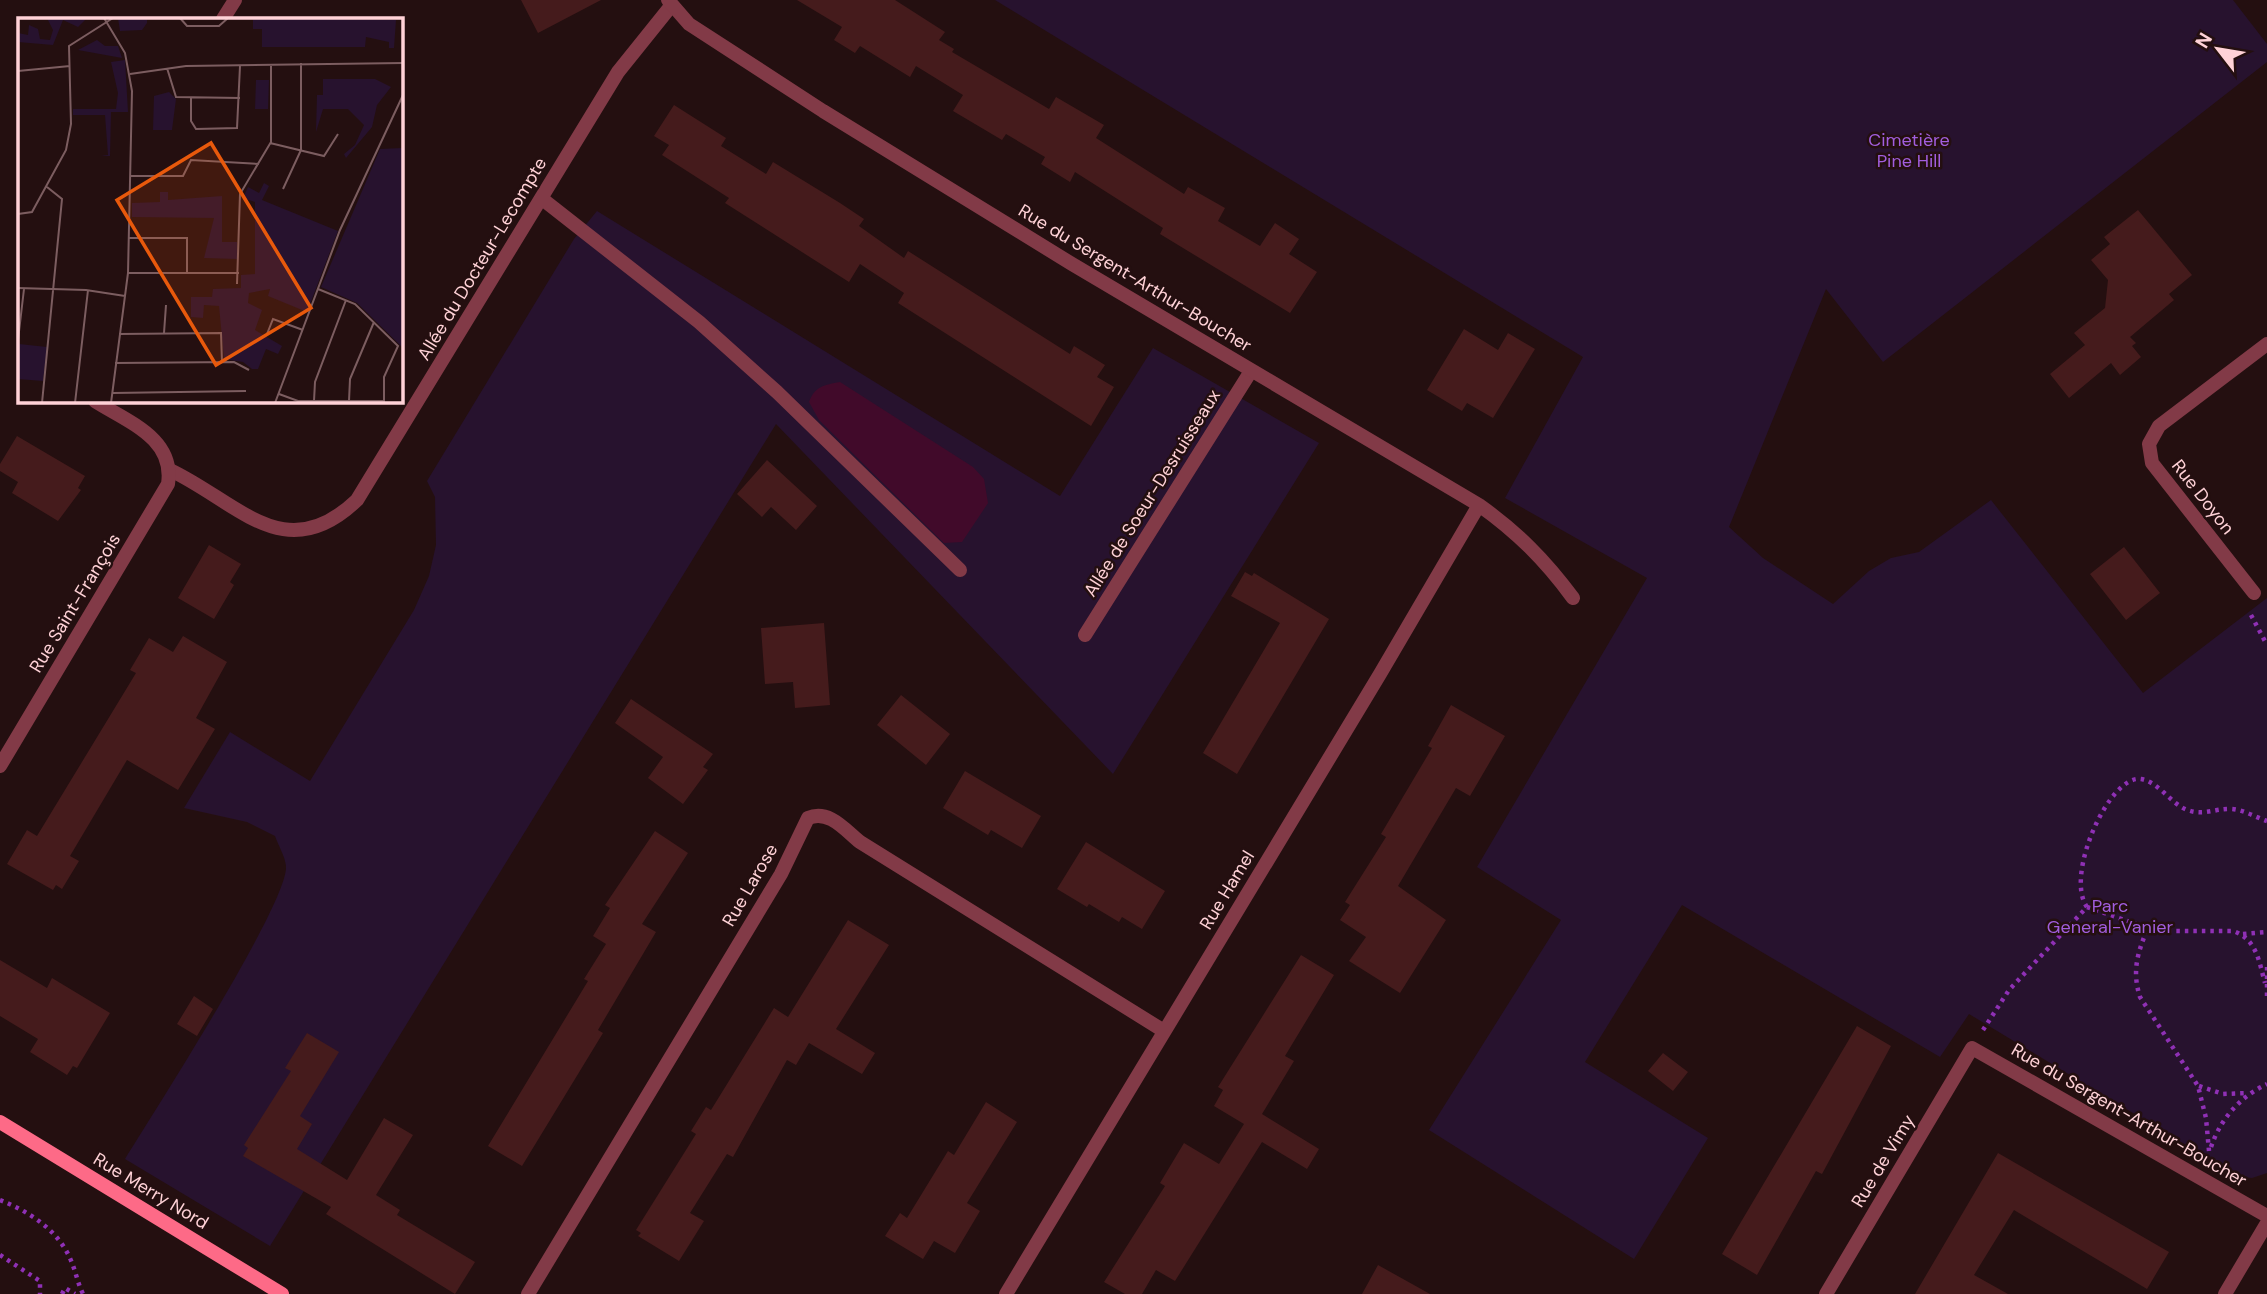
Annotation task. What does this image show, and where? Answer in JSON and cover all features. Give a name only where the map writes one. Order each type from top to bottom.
[{"type":"main road","name":"Rue Merry Nord","points":[[0,1122],[282,1294]]},
{"type":"street","points":[[224,18],[234,0]]},
{"type":"street","name":"Allée du Docteur-Lecompte","points":[[97,402],[150,436],[160,445],[169,463],[266,527],[293,530],[321,527],[342,515],[357,500],[618,72],[669,3]]},
{"type":"street","name":"Rue du Sergent-Arthur-Boucher","points":[[669,3],[689,24],[812,104],[1251,371],[1479,505],[1514,529],[1545,560],[1573,598]]},
{"type":"street","points":[[541,198],[699,322],[777,392],[960,570]]},
{"type":"street","name":"Rue Doyon","points":[[2253,593],[2152,463],[2149,444],[2160,426],[2267,344]]},
{"type":"street","name":"Allée de Soeur-Desruisseaux","points":[[1085,635],[1251,371]]},
{"type":"street","name":"Rue Saint-François","points":[[0,766],[162,496],[168,484],[169,463]]},
{"type":"street","name":"Rue Hamel","points":[[1006,1294],[1479,505]]},
{"type":"street","name":"Rue Larose","points":[[527,1294],[781,874],[803,822],[815,815],[834,820],[860,842],[1164,1031]]},
{"type":"street","name":"Rue du Sergent-Arthur-Boucher","points":[[1972,1048],[2267,1216]]},
{"type":"street","name":"Rue de Vimy","points":[[1826,1294],[1972,1048]]},
{"type":"street","points":[[2225,1294],[2267,1223]]},
{"type":"path","points":[[2253,593],[2251,615],[2267,645]]},
{"type":"path","points":[[2267,821],[2236,809],[2201,814],[2188,810],[2151,783],[2140,779],[2133,780],[2107,805],[2085,848],[2079,885],[2087,907],[2147,930],[2233,931],[2242,934],[2267,932]]},
{"type":"path","points":[[1972,1048],[2010,990],[2087,907]]},
{"type":"path","points":[[2147,930],[2136,959],[2135,972],[2140,997],[2198,1086],[2206,1118],[2209,1152],[2220,1125],[2249,1093],[2267,1083]]},
{"type":"path","points":[[2242,934],[2255,949],[2267,1000]]},
{"type":"path","points":[[2265,983],[2267,967]]},
{"type":"path","points":[[2198,1086],[2223,1094],[2249,1093]]},
{"type":"path","points":[[0,1200],[27,1211],[39,1220],[71,1259],[83,1294]]},
{"type":"path","points":[[0,1255],[40,1281],[40,1294]]},
{"type":"path","points":[[62,1294],[65,1288],[75,1294]]},
{"type":"green space","points":[[995,0],[2233,0],[2267,44],[2267,62],[1883,362],[1826,289],[1729,527],[1763,558],[1833,604],[1869,571],[1891,558],[1919,552],[1991,500],[2143,693],[2267,598],[2267,1173],[2252,1178],[2239,1177],[1969,1014],[1940,1057],[1682,905],[1585,1062],[1708,1138],[1634,1259],[1429,1130],[1561,920],[1477,867],[1647,578],[1505,498],[1583,357]]},
{"type":"green space","points":[[597,211],[1060,496],[1153,348],[1319,443],[1113,774],[776,424],[270,1246],[125,1159],[243,963],[266,921],[281,887],[286,866],[275,836],[247,822],[184,808],[230,732],[310,781],[414,610],[429,576],[436,545],[435,497],[427,481],[574,239]]},
{"type":"shaded area","points":[[840,382],[973,467],[984,479],[988,503],[962,542],[944,543],[819,420],[809,402],[811,397],[821,387]]},
{"type":"building","points":[[521,0],[601,0],[538,33]]},
{"type":"building","points":[[797,0],[895,0],[945,32],[939,40],[954,49],[952,52],[1049,109],[1056,97],[1104,125],[1096,138],[1184,194],[1188,187],[1225,208],[1218,221],[1260,246],[1275,223],[1299,239],[1289,254],[1317,272],[1290,313],[1160,234],[1163,228],[1075,172],[1070,182],[1041,164],[1045,157],[1006,134],[1002,140],[953,111],[963,95],[916,66],[910,77],[860,46],[855,53],[834,40],[842,27]]},
{"type":"building","points":[[674,105],[726,138],[721,146],[766,174],[773,162],[840,203],[864,219],[859,226],[904,258],[908,251],[1070,354],[1074,346],[1105,365],[1097,377],[1114,387],[1091,426],[898,303],[904,293],[860,264],[849,282],[725,203],[729,198],[662,155],[669,145],[654,136]]},
{"type":"building","points":[[2138,210],[2192,275],[2169,294],[2174,300],[2130,337],[2136,343],[2132,346],[2141,357],[2120,375],[2111,363],[2069,398],[2050,374],[2085,345],[2074,333],[2105,308],[2108,280],[2091,260],[2110,244],[2104,237]]},
{"type":"building","points":[[1464,329],[1498,350],[1508,333],[1535,349],[1493,418],[1467,403],[1462,411],[1427,390]]},
{"type":"building","points":[[17,436],[85,476],[78,488],[81,490],[58,521],[12,493],[18,482],[0,471],[0,464]]},
{"type":"building","points":[[767,460],[817,506],[796,530],[771,507],[762,517],[737,494]]},
{"type":"building","points":[[209,545],[241,564],[230,582],[234,585],[214,619],[178,598]]},
{"type":"building","points":[[2124,547],[2160,593],[2126,620],[2090,574]]},
{"type":"building","points":[[1245,572],[1252,576],[1254,573],[1329,619],[1237,774],[1203,753],[1280,623],[1231,596]]},
{"type":"building","points":[[824,623],[830,705],[795,708],[793,682],[765,684],[761,628]]},
{"type":"building","points":[[183,636],[227,662],[196,718],[215,729],[178,790],[127,760],[70,856],[79,861],[62,889],[56,885],[53,890],[7,864],[27,830],[37,836],[136,673],[130,670],[149,638],[173,652]]},
{"type":"building","points":[[901,695],[950,734],[926,765],[877,725]]},
{"type":"building","points":[[631,699],[713,754],[703,767],[708,770],[683,804],[648,778],[663,757],[615,723]]},
{"type":"building","points":[[1451,705],[1505,736],[1470,796],[1456,788],[1398,886],[1446,920],[1400,993],[1349,961],[1366,937],[1340,920],[1350,905],[1345,902],[1386,837],[1381,834],[1432,748],[1428,746]]},
{"type":"building","points":[[965,771],[1041,816],[1022,848],[991,830],[988,835],[943,808]]},
{"type":"building","points":[[655,831],[688,853],[642,924],[656,932],[598,1030],[603,1033],[522,1166],[488,1146],[588,981],[584,979],[606,944],[593,936],[610,908],[605,905]]},
{"type":"building","points":[[1086,842],[1165,891],[1142,929],[1122,917],[1119,922],[1089,904],[1087,907],[1057,889]]},
{"type":"building","points":[[848,920],[889,945],[836,1029],[875,1053],[862,1074],[809,1043],[796,1065],[787,1060],[733,1157],[727,1154],[690,1213],[704,1221],[679,1261],[638,1236],[641,1233],[636,1230],[696,1134],[691,1131],[706,1107],[711,1110],[774,1008],[788,1017]]},
{"type":"building","points":[[1301,955],[1334,975],[1285,1056],[1294,1061],[1262,1114],[1319,1149],[1307,1169],[1262,1142],[1175,1281],[1156,1270],[1142,1294],[1125,1294],[1104,1282],[1165,1186],[1160,1183],[1184,1143],[1219,1164],[1244,1124],[1214,1106],[1223,1090],[1218,1087]]},
{"type":"building","points":[[0,960],[47,988],[52,978],[110,1013],[77,1068],[73,1066],[67,1075],[30,1052],[38,1039],[0,1016]]},
{"type":"building","points":[[194,996],[213,1009],[197,1036],[177,1024]]},
{"type":"building","points":[[1857,1026],[1891,1046],[1822,1174],[1816,1171],[1757,1275],[1722,1254]]},
{"type":"building","points":[[307,1033],[339,1052],[300,1116],[312,1124],[297,1149],[347,1180],[384,1118],[413,1135],[376,1195],[400,1210],[397,1215],[475,1262],[455,1294],[326,1214],[331,1207],[243,1156],[248,1148],[244,1145],[291,1071],[285,1068]]},
{"type":"building","points":[[1663,1053],[1688,1072],[1673,1091],[1648,1071]]},
{"type":"building","points":[[986,1102],[1017,1122],[967,1203],[980,1211],[955,1253],[934,1241],[923,1259],[885,1236],[900,1213],[907,1218],[948,1151],[954,1155]]},
{"type":"building","points":[[1998,1153],[2169,1252],[2147,1289],[2014,1210],[1974,1275],[2008,1294],[1915,1294]]},
{"type":"building","points":[[1378,1265],[1430,1294],[1362,1294]]},
{"type":"park label","name":"Cimetière Pine Hill","points":[[1909,150]]},
{"type":"park label","name":"Parc General-Vanier","points":[[2110,916]]}]
